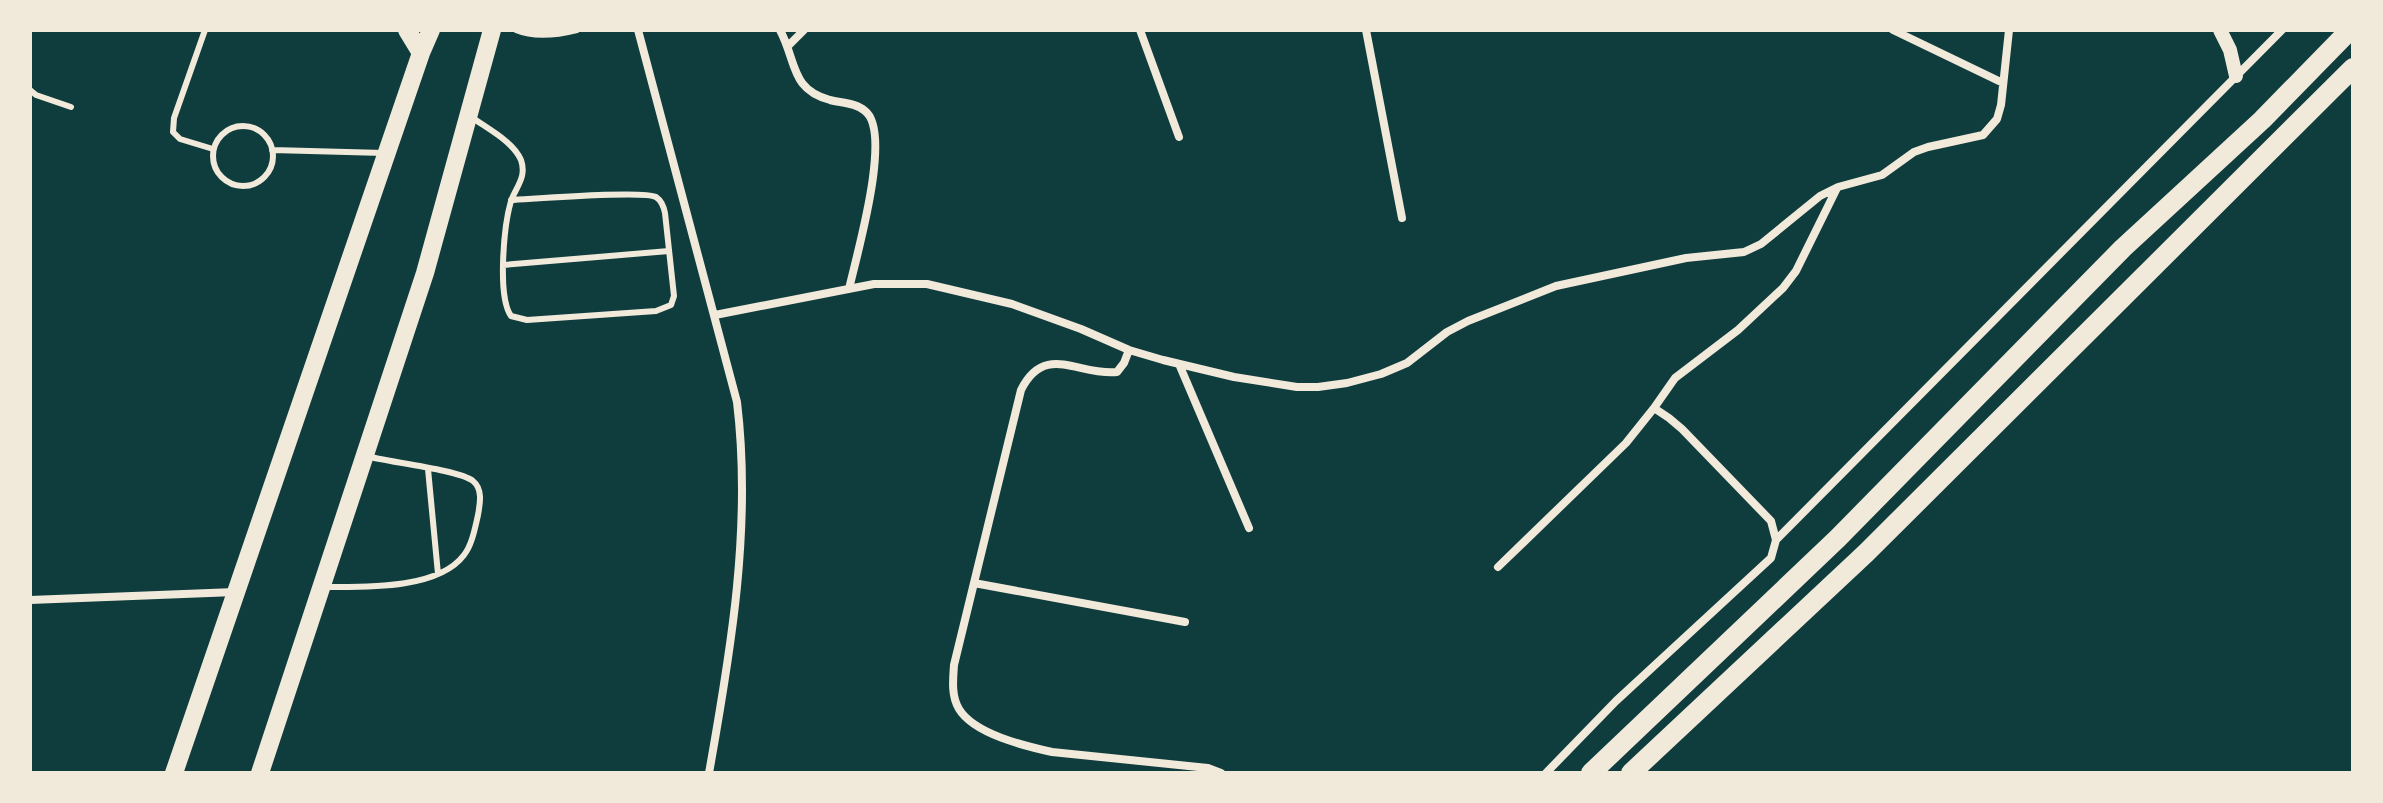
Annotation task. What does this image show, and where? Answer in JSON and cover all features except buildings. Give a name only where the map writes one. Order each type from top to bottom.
[{"type":"highway","points":[[1591,773],[1838,538],[2123,248],[2262,120],[2350,30]]},
{"type":"highway","points":[[1631,773],[1866,553],[2353,68]]},
{"type":"main road","points":[[407,30],[421,53]]},
{"type":"main road","points":[[174,773],[431,30]]},
{"type":"main road","points":[[260,773],[425,273],[492,30]]},
{"type":"street","points":[[638,30],[737,402],[742,446],[736,600],[709,773]]},
{"type":"street","points":[[780,30],[800,82],[807,90],[854,105],[866,111],[873,120],[876,160],[849,289]]},
{"type":"street","points":[[788,46],[804,30]]},
{"type":"street","points":[[1140,30],[1179,137]]},
{"type":"street","points":[[1366,30],[1402,218]]},
{"type":"street","points":[[1893,30],[2003,83]]},
{"type":"street","points":[[715,315],[849,289],[898,283],[927,284],[1012,304],[1129,350],[1234,377],[1297,387],[1347,383],[1407,363],[1447,332],[1468,321],[1556,286],[1686,258],[1744,252],[1761,244],[1808,204],[1838,187],[1882,175],[1914,152],[1983,135],[1997,119],[2009,30]]},
{"type":"street","points":[[2220,30],[2230,50],[2236,76]]},
{"type":"street","points":[[1546,773],[1616,701],[1771,558],[1776,540],[2282,30]]},
{"type":"street","points":[[1498,567],[1626,443],[1675,378],[1738,330],[1783,288],[1796,271],[1838,187]]},
{"type":"street","points":[[1129,350],[1117,372],[1107,373],[1055,363],[1043,365],[1026,380],[954,665],[953,690],[959,709],[970,721],[999,736],[1052,752],[1208,768],[1221,773]]},
{"type":"street","points":[[1179,364],[1249,528]]},
{"type":"street","points":[[1654,408],[1682,429],[1771,521],[1776,540]]},
{"type":"street","points":[[974,583],[1185,622]]},
{"type":"street","points":[[30,600],[235,592]]},
{"type":"lane","points":[[205,30],[174,118],[173,132],[180,139],[213,149]]},
{"type":"lane","points":[[516,30],[540,35],[577,30]]},
{"type":"lane","points":[[30,90],[71,107]]},
{"type":"lane","points":[[469,114],[509,145],[522,163],[521,183],[511,200],[503,265],[505,308],[511,316],[519,320],[656,311],[671,305],[674,296],[665,213],[656,197],[511,200]]},
{"type":"lane","points":[[237,126],[249,126],[260,131],[268,139],[272,150],[272,162],[267,173],[259,181],[248,185],[236,185],[225,180],[217,172],[213,161],[213,149],[218,138],[226,130],[237,126]]},
{"type":"lane","points":[[272,150],[387,153]]},
{"type":"lane","points":[[503,265],[669,251]]},
{"type":"lane","points":[[321,587],[401,584],[438,574],[465,554],[481,502],[474,481],[459,474],[365,456]]},
{"type":"lane","points":[[428,469],[438,574]]}]
